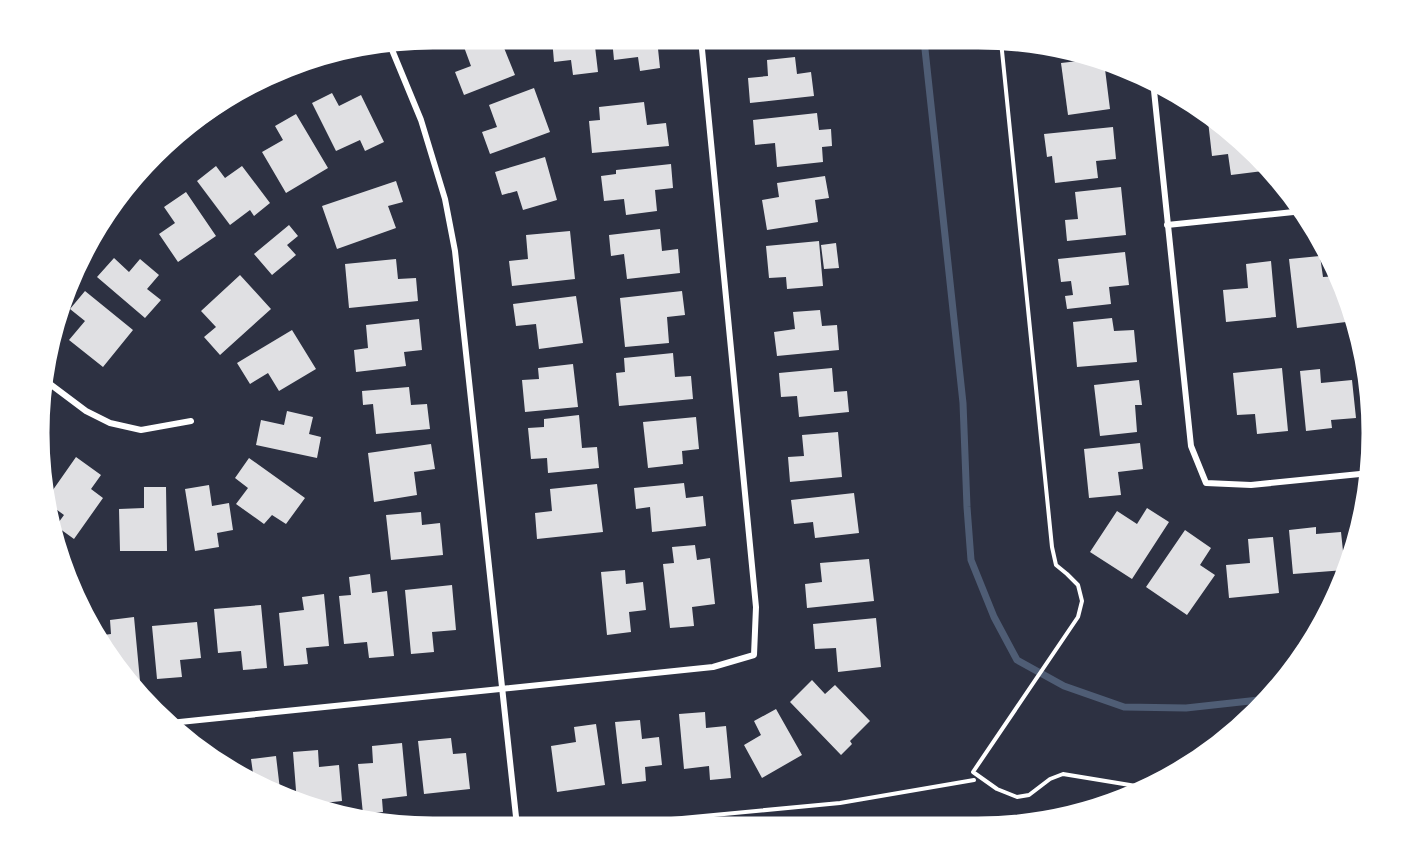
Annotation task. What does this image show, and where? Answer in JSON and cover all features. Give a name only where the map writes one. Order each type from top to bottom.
[{"type":"street","points":[[179,722],[713,667],[754,655],[756,607],[702,48]]},
{"type":"street","points":[[392,50],[421,120],[445,199],[455,251],[516,818]]},
{"type":"street","points":[[1154,91],[1191,446],[1206,483],[1251,485],[1361,474]]},
{"type":"street","points":[[1167,225],[1293,212]]},
{"type":"street","points":[[51,385],[86,411],[110,423],[141,430],[191,422]]},
{"type":"path","points":[[1003,49],[1052,547],[1056,565],[1078,585],[1082,601],[1078,617],[973,772],[998,789],[1017,797],[1029,795],[1050,779],[1063,774],[1132,785]]},
{"type":"path","points":[[682,818],[840,803],[974,780]]},
{"type":"building","points":[[464,48],[504,48],[515,75],[464,95],[455,72],[471,66]]},
{"type":"building","points":[[553,48],[595,48],[598,72],[573,75],[571,60],[554,62]]},
{"type":"building","points":[[613,48],[658,48],[660,68],[640,71],[638,57],[614,60]]},
{"type":"building","points":[[795,57],[797,74],[811,72],[814,96],[750,103],[748,78],[768,76],[767,60]]},
{"type":"building","points":[[1078,61],[1105,69],[1110,109],[1068,115],[1061,63]]},
{"type":"building","points":[[534,88],[550,132],[490,154],[482,132],[497,127],[489,105]]},
{"type":"building","points":[[332,93],[339,106],[361,95],[384,142],[365,151],[360,140],[336,151],[312,103]]},
{"type":"building","points":[[644,102],[647,125],[666,123],[669,146],[592,153],[589,121],[600,120],[599,107]]},
{"type":"building","points":[[817,113],[819,130],[831,129],[832,146],[822,147],[823,162],[777,167],[775,143],[755,145],[753,120]]},
{"type":"building","points":[[296,114],[328,168],[286,193],[262,152],[283,140],[275,126]]},
{"type":"building","points":[[1209,125],[1232,144],[1260,171],[1231,175],[1228,154],[1212,156]]},
{"type":"building","points":[[1113,127],[1116,159],[1096,161],[1098,178],[1055,183],[1052,156],[1047,157],[1044,134]]},
{"type":"building","points":[[545,157],[557,200],[523,210],[517,191],[502,195],[495,172]]},
{"type":"building","points":[[671,164],[673,188],[655,190],[657,211],[626,215],[624,199],[604,201],[601,176],[616,174],[616,170]]},
{"type":"building","points":[[216,166],[225,178],[242,166],[270,203],[254,216],[250,210],[230,225],[197,181]]},
{"type":"building","points":[[825,176],[829,198],[815,200],[818,222],[767,230],[762,200],[779,197],[777,183]]},
{"type":"building","points":[[396,181],[403,202],[388,206],[396,228],[337,249],[322,206]]},
{"type":"building","points":[[1121,187],[1126,235],[1067,241],[1065,220],[1078,219],[1075,192]]},
{"type":"building","points":[[186,192],[216,236],[178,262],[159,234],[175,223],[164,207]]},
{"type":"building","points":[[289,225],[298,236],[287,245],[296,255],[272,275],[254,254]]},
{"type":"building","points":[[660,229],[662,251],[678,249],[680,273],[627,279],[624,254],[611,256],[609,235]]},
{"type":"building","points":[[570,231],[575,279],[512,286],[509,261],[528,259],[526,235]]},
{"type":"building","points":[[819,241],[823,286],[787,289],[786,277],[769,278],[766,246]]},
{"type":"building","points":[[836,243],[839,268],[824,269],[821,245]]},
{"type":"building","points":[[1125,252],[1129,285],[1109,287],[1111,304],[1067,309],[1065,296],[1073,295],[1071,281],[1061,282],[1058,259]]},
{"type":"building","points":[[1319,256],[1323,277],[1330,277],[1346,322],[1297,328],[1289,259]]},
{"type":"building","points":[[114,258],[129,272],[140,259],[159,275],[147,289],[161,300],[145,318],[97,277]]},
{"type":"building","points":[[396,259],[398,279],[416,278],[418,301],[349,308],[345,264]]},
{"type":"building","points":[[1271,261],[1276,317],[1226,322],[1223,290],[1248,288],[1246,264]]},
{"type":"building","points":[[240,275],[271,309],[220,355],[204,337],[216,327],[201,311]]},
{"type":"building","points":[[85,291],[133,330],[103,367],[69,340],[85,321],[70,309]]},
{"type":"building","points":[[682,291],[685,315],[667,317],[669,343],[625,347],[620,298]]},
{"type":"building","points":[[576,296],[583,343],[539,349],[536,324],[516,326],[513,304]]},
{"type":"building","points":[[820,310],[822,326],[837,325],[839,350],[777,356],[774,332],[795,329],[793,312]]},
{"type":"building","points":[[1112,318],[1114,331],[1134,330],[1137,362],[1077,367],[1073,322]]},
{"type":"building","points":[[419,319],[422,350],[404,352],[406,366],[356,372],[354,350],[368,348],[366,325]]},
{"type":"building","points":[[292,330],[316,369],[279,391],[268,373],[250,384],[237,363]]},
{"type":"building","points":[[673,353],[675,377],[691,376],[693,399],[619,406],[616,373],[625,372],[624,358]]},
{"type":"building","points":[[573,364],[578,407],[525,412],[522,380],[539,379],[538,368]]},
{"type":"building","points":[[832,368],[834,392],[847,391],[849,412],[799,417],[797,396],[781,397],[779,373]]},
{"type":"building","points":[[1282,368],[1288,431],[1257,434],[1255,414],[1237,415],[1233,373]]},
{"type":"building","points":[[1320,369],[1321,383],[1352,380],[1356,418],[1331,420],[1332,428],[1306,431],[1300,371]]},
{"type":"building","points":[[1139,380],[1142,405],[1135,405],[1137,432],[1100,436],[1094,385]]},
{"type":"building","points":[[409,387],[411,405],[427,404],[430,429],[376,434],[373,404],[363,405],[362,391]]},
{"type":"building","points":[[287,411],[313,417],[309,434],[321,437],[317,458],[256,445],[261,420],[284,425]]},
{"type":"building","points":[[579,415],[582,448],[597,447],[599,468],[548,473],[547,458],[531,459],[528,428],[544,427],[544,419]]},
{"type":"building","points":[[696,417],[699,449],[682,451],[683,464],[648,468],[643,422]]},
{"type":"building","points":[[838,432],[842,477],[790,482],[788,457],[804,456],[802,435]]},
{"type":"building","points":[[1140,443],[1143,469],[1118,472],[1121,495],[1089,498],[1084,449]]},
{"type":"building","points":[[431,444],[435,469],[414,472],[417,495],[374,502],[368,453]]},
{"type":"building","points":[[76,457],[101,475],[91,489],[103,498],[74,539],[60,529],[58,523],[64,515],[55,508],[52,491]]},
{"type":"building","points":[[249,458],[305,498],[286,524],[272,515],[264,524],[236,504],[248,488],[235,478]]},
{"type":"building","points":[[684,483],[686,498],[703,496],[706,526],[652,532],[650,507],[636,509],[634,488]]},
{"type":"building","points":[[597,484],[603,532],[537,539],[535,513],[552,511],[550,489]]},
{"type":"building","points":[[209,485],[212,506],[229,503],[233,530],[217,533],[219,547],[195,551],[185,489]]},
{"type":"building","points":[[144,487],[166,487],[167,551],[120,551],[119,509],[144,508]]},
{"type":"building","points":[[854,493],[859,533],[815,538],[813,522],[794,524],[791,500]]},
{"type":"building","points":[[1147,508],[1169,522],[1132,579],[1090,552],[1117,511],[1137,524]]},
{"type":"building","points":[[421,512],[422,525],[440,523],[443,555],[391,560],[386,515]]},
{"type":"building","points":[[1316,527],[1316,534],[1341,532],[1343,555],[1338,571],[1293,574],[1289,530]]},
{"type":"building","points":[[1185,530],[1211,548],[1200,565],[1215,575],[1187,615],[1146,587]]},
{"type":"building","points":[[1273,537],[1279,593],[1229,598],[1226,565],[1250,563],[1248,539]]},
{"type":"building","points":[[695,545],[697,560],[710,558],[715,604],[692,607],[694,626],[670,628],[663,564],[674,563],[672,547]]},
{"type":"building","points":[[869,559],[874,601],[807,608],[805,584],[822,582],[820,563]]},
{"type":"building","points":[[625,570],[626,584],[643,582],[646,610],[629,612],[631,632],[607,635],[601,572]]},
{"type":"building","points":[[370,574],[372,593],[387,591],[394,656],[369,658],[367,642],[344,644],[339,596],[351,595],[349,577]]},
{"type":"building","points":[[452,585],[456,630],[432,632],[434,652],[411,654],[405,590]]},
{"type":"building","points":[[324,594],[329,646],[306,648],[308,664],[284,666],[279,613],[304,610],[302,597]]},
{"type":"building","points":[[261,605],[267,668],[243,670],[241,651],[218,653],[214,609]]},
{"type":"building","points":[[134,617],[140,681],[105,635],[111,634],[110,620]]},
{"type":"building","points":[[876,618],[881,667],[838,672],[836,648],[815,649],[813,624]]},
{"type":"building","points":[[197,622],[201,658],[180,660],[182,677],[157,679],[152,626]]},
{"type":"building","points":[[812,680],[825,694],[835,685],[870,721],[850,741],[852,744],[841,755],[790,702]]},
{"type":"building","points":[[776,709],[802,755],[762,778],[744,745],[761,735],[754,721]]},
{"type":"building","points":[[705,712],[706,728],[726,726],[731,778],[710,780],[709,766],[684,769],[679,714]]},
{"type":"building","points":[[640,720],[642,739],[659,737],[662,765],[645,767],[646,781],[622,784],[615,722]]},
{"type":"building","points":[[596,724],[605,785],[557,792],[551,746],[576,742],[574,727]]},
{"type":"building","points":[[451,738],[453,754],[466,753],[470,789],[424,794],[418,741]]},
{"type":"building","points":[[402,743],[407,796],[382,799],[383,812],[371,813],[363,812],[358,764],[373,763],[372,746]]},
{"type":"building","points":[[318,750],[319,767],[339,765],[342,801],[325,803],[296,793],[293,752]]},
{"type":"building","points":[[276,756],[280,786],[253,773],[251,759]]},
{"type":"waterway","points":[[925,48],[963,403],[971,560],[994,617],[1017,660],[1064,686],[1124,707],[1186,708],[1254,701]]}]
